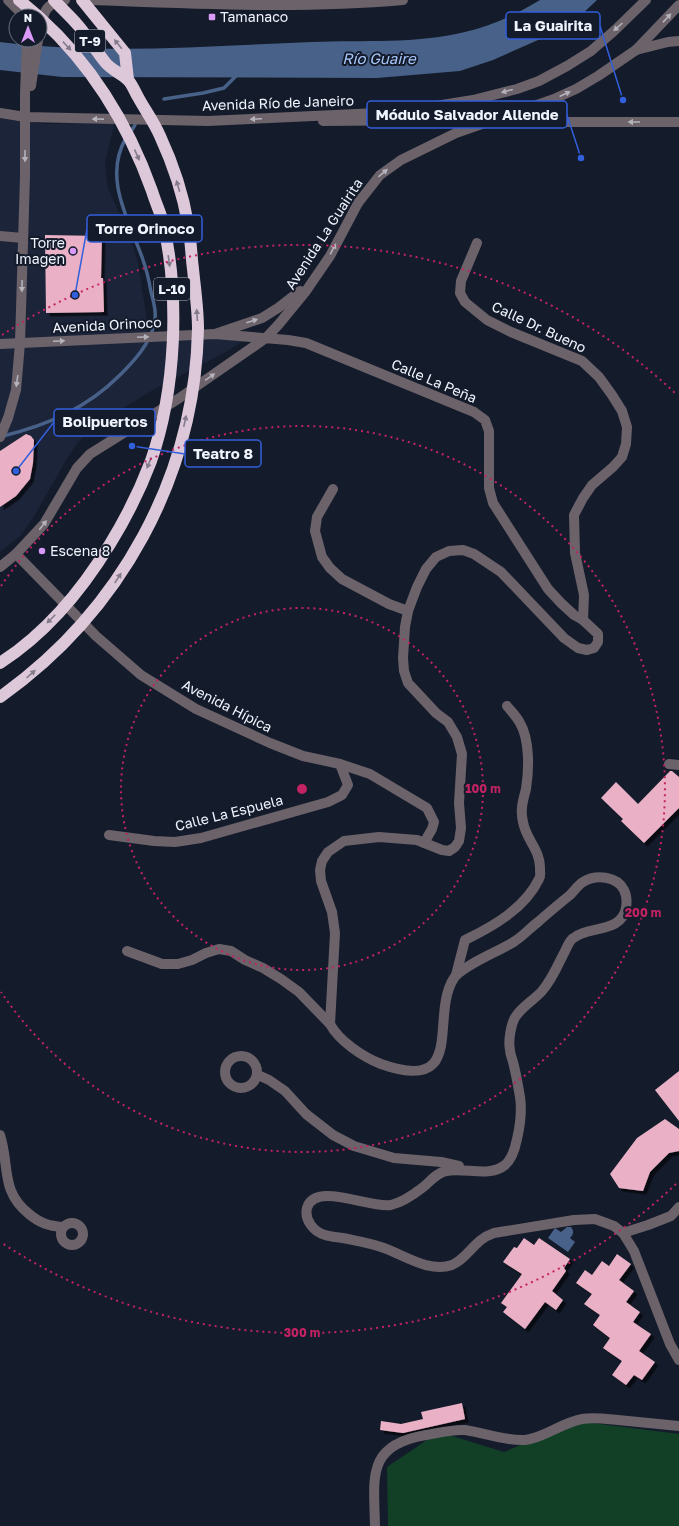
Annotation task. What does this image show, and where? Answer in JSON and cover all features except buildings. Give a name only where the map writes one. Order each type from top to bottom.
[{"type":"highway","name":"L-10","points":[[19,0],[26,8]]},
{"type":"highway","name":"T-9","points":[[54,0],[77,24],[107,65],[128,80]]},
{"type":"highway","points":[[82,0],[125,53],[128,80]]},
{"type":"highway","name":"L-10","points":[[0,663],[27,643],[58,613],[93,571],[117,532],[135,498],[151,460],[164,412],[171,367],[173,305],[169,261],[162,221],[144,169],[126,128],[93,75],[48,31]]},
{"type":"highway","name":"L-10","points":[[0,697],[22,682],[54,654],[74,633],[113,586],[127,565],[148,528],[169,483],[179,451],[191,395],[196,361],[198,327],[188,224],[171,163],[159,134],[128,80]]},
{"type":"street","points":[[8,0],[16,8]]},
{"type":"street","points":[[47,8],[52,3],[65,0]]},
{"type":"street","points":[[94,0],[196,4],[403,0]]},
{"type":"street","name":"Avenida Río de Janeiro","points":[[0,113],[25,117],[208,121],[398,112],[473,100],[517,89],[539,81],[567,66],[591,51],[646,0]]},
{"type":"street","name":"Avenida La Guairita","points":[[0,567],[16,554],[44,524],[77,468],[90,454],[178,399],[266,338],[279,324],[330,256],[358,203],[380,175],[401,160],[456,133],[554,99],[598,76],[636,50],[679,5]]},
{"type":"street","points":[[636,50],[679,41]]},
{"type":"street","points":[[0,437],[8,418],[16,390],[20,343],[25,176],[25,94],[28,48]]},
{"type":"street","points":[[25,117],[37,48]]},
{"type":"street","points":[[295,117],[329,122],[438,120],[679,122]]},
{"type":"street","points":[[0,236],[23,238]]},
{"type":"street","name":"Calle Dr. Bueno","points":[[477,244],[461,281],[460,293],[465,302],[487,320],[511,332],[582,361],[599,377],[612,395],[622,411],[627,427],[626,444],[622,457],[592,485],[574,515],[575,553],[584,595],[583,620]]},
{"type":"street","points":[[215,334],[262,318],[278,308],[312,281]]},
{"type":"street","name":"Avenida Orinoco","points":[[0,344],[215,334]]},
{"type":"street","name":"Calle La Peña","points":[[215,334],[306,343],[474,412],[485,420],[490,431],[488,473],[489,488],[493,503],[548,590],[574,615],[583,620]]},
{"type":"street","points":[[333,489],[317,517],[315,531],[322,557],[330,568],[342,579],[389,604],[408,611]]},
{"type":"street","points":[[330,1024],[335,933],[332,912],[321,881],[320,870],[322,861],[328,852],[344,841],[379,837],[417,840],[442,850],[449,851],[460,841],[461,828],[459,802],[462,754],[456,736],[448,722],[436,713],[408,683],[404,670],[403,658],[405,627],[408,611],[426,569],[436,557],[449,551],[463,550],[474,554],[501,572],[564,638],[578,648],[587,650],[594,648],[598,642],[598,634],[583,620]]},
{"type":"street","name":"Avenida Hípica","points":[[16,554],[96,636],[142,674],[196,709],[230,726],[303,756],[340,764],[370,774],[427,808],[434,822],[432,829],[424,843]]},
{"type":"street","points":[[127,951],[162,964],[178,964],[192,960],[219,948],[231,951],[263,968],[299,992],[330,1024],[334,1032],[375,1062],[395,1069],[408,1071],[427,1068],[434,1063],[440,1052],[443,1039],[448,990],[456,975],[466,940],[494,926],[507,915],[521,903],[540,877],[540,863],[537,851],[523,823],[521,805],[526,789],[528,749],[521,723],[507,706]]},
{"type":"street","name":"Calle La Espuela","points":[[109,835],[154,841],[175,842],[201,838],[328,802],[342,796],[348,785],[340,764]]},
{"type":"street","points":[[456,975],[488,955],[516,941],[572,893],[582,882],[604,877],[616,880],[624,888],[627,898],[626,909],[622,918],[613,925],[585,933],[572,940],[542,990],[514,1018],[509,1050],[520,1101],[518,1133],[513,1154],[502,1167],[494,1171],[449,1170],[440,1173],[410,1197],[387,1206],[359,1202],[336,1196],[316,1198],[309,1203],[306,1212],[313,1228],[323,1235],[364,1242],[382,1247],[421,1263],[443,1267],[457,1262],[485,1236],[507,1230],[574,1220],[595,1219],[614,1226],[623,1233],[634,1251],[670,1344],[679,1360]]},
{"type":"street","points":[[258,1075],[285,1091],[306,1114],[333,1135],[354,1146],[394,1158],[441,1162],[483,1171]]},
{"type":"street","points":[[0,1135],[7,1181],[11,1194],[19,1207],[39,1222],[49,1226],[63,1227]]},
{"type":"street","points":[[623,1233],[670,1216],[679,1207]]},
{"type":"street","points":[[375,1526],[374,1479],[377,1464],[385,1452],[397,1442],[417,1436],[462,1430],[478,1432],[495,1438],[526,1440],[540,1436],[566,1423],[584,1419],[679,1426]]},
{"type":"shaded area","points":[[0,118],[46,124],[115,122],[105,163],[108,188],[130,238],[138,262],[149,334],[164,332],[243,341],[226,352],[151,391],[93,427],[78,442],[68,457],[33,518],[21,535],[0,552]]},
{"type":"green space","points":[[576,1421],[679,1434],[679,1526],[388,1526],[387,1467],[439,1432],[504,1452]]},
{"type":"water","name":"Río Guaire","points":[[540,0],[597,0],[579,17],[554,33],[493,60],[460,71],[377,78],[62,77],[0,70],[0,42],[8,43],[8,48],[48,48],[48,46],[117,49],[409,40],[446,36],[475,29],[504,19]]},
{"type":"water","points":[[567,1227],[572,1228],[573,1234],[570,1238],[575,1242],[568,1252],[548,1238],[555,1228],[561,1232]]},
{"type":"waterway","points":[[164,99],[224,88],[238,74]]},
{"type":"waterway","points":[[130,133],[135,125]]},
{"type":"waterway","points":[[3,436],[20,432],[51,421],[94,397],[131,364],[145,346],[152,332],[155,321],[155,313],[145,265],[125,213],[117,183],[117,168],[120,153],[126,138]]},
{"type":"place","name":"Tamanaco","points":[[212,17]]},
{"type":"place","name":"La Guairita","points":[[623,100]]},
{"type":"place","name":"Módulo Salvador Allende","points":[[581,158]]},
{"type":"place","name":"Torre Imagen","points":[[73,251]]},
{"type":"place","name":"Torre Orinoco","points":[[75,295]]},
{"type":"place","name":"Teatro 8","points":[[132,446]]},
{"type":"place","name":"Bolipuertos","points":[[16,471]]},
{"type":"place","name":"Escena 8","points":[[42,551]]}]
